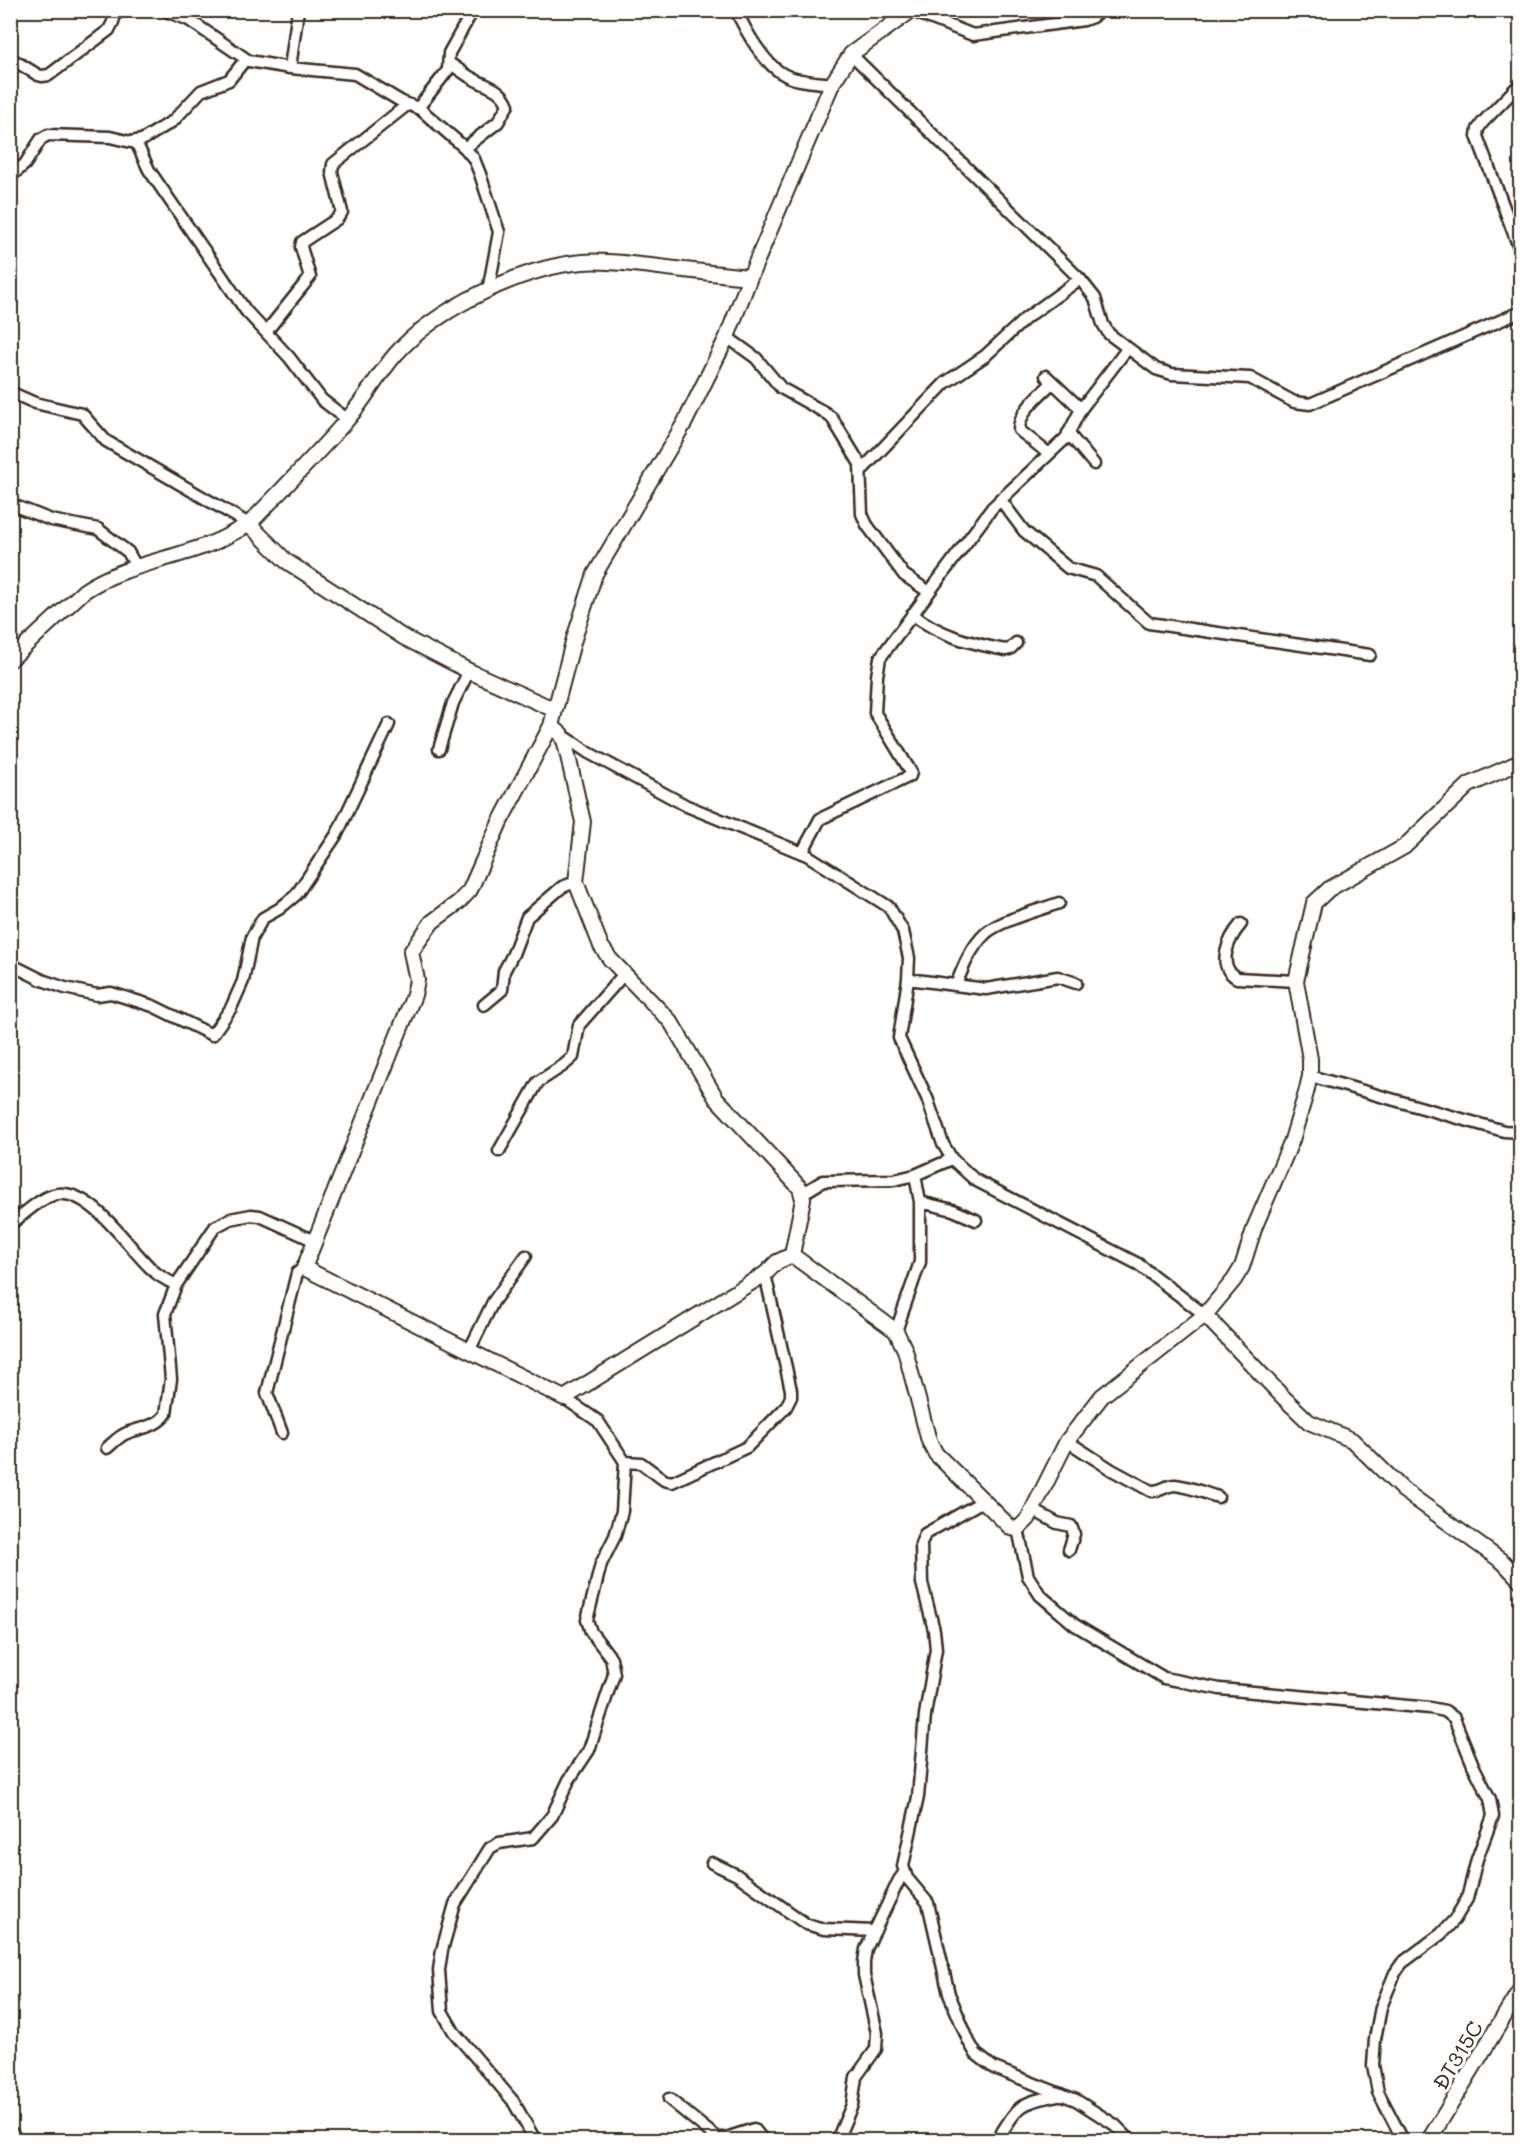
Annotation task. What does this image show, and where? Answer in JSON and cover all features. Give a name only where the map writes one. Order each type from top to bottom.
[{"type":"highway","points":[[10,2136],[13,2140]]},
{"type":"street","points":[[10,58],[38,75],[49,75],[109,30],[116,10]]},
{"type":"street","points":[[164,10],[189,20],[245,60],[290,68],[355,74],[412,106],[465,148],[478,168],[499,230],[489,291]]},
{"type":"street","points":[[290,68],[298,10]]},
{"type":"street","points":[[266,332],[310,277],[301,247],[302,242],[337,219],[342,212],[332,172],[333,164],[412,106],[448,70],[449,53],[473,10]]},
{"type":"street","points":[[736,10],[765,57],[777,71],[791,77],[832,84]]},
{"type":"street","points":[[792,1256],[802,1205],[802,1194],[797,1183],[716,1098],[671,1022],[605,953],[576,882],[583,822],[556,730],[555,710],[573,642],[595,574],[685,422],[727,337],[832,84],[851,54],[912,11],[964,33],[981,35],[1084,20],[1101,10]]},
{"type":"street","points":[[851,54],[1080,279],[1095,298],[1106,330],[1149,365],[1164,372],[1250,378],[1294,402],[1310,404],[1521,312]]},
{"type":"street","points":[[10,177],[26,164],[41,139],[48,135],[110,137],[136,142],[173,121],[201,91],[229,80],[245,60]]},
{"type":"street","points":[[449,63],[470,77],[494,87],[508,105],[498,122],[465,148]]},
{"type":"street","points":[[1521,84],[1483,122],[1478,129],[1477,136],[1521,250]]},
{"type":"street","points":[[136,142],[152,175],[246,311],[289,357],[322,400],[348,420]]},
{"type":"street","points":[[10,660],[84,591],[110,576],[207,545],[249,524],[348,420],[394,356],[414,336],[442,314],[517,278],[553,266],[585,261],[618,262],[750,278]]},
{"type":"street","points":[[861,470],[950,379],[985,356],[1026,318],[1080,279]]},
{"type":"street","points":[[727,337],[756,358],[781,388],[828,415],[857,457],[861,470],[862,514],[867,525],[904,575],[929,592]]},
{"type":"street","points":[[802,853],[820,819],[910,776],[911,772],[877,717],[874,708],[880,658],[1000,499],[1063,441],[1081,408],[1127,348]]},
{"type":"street","points":[[1049,454],[1018,427],[1049,379],[1081,408]]},
{"type":"street","points":[[10,392],[32,402],[82,414],[106,441],[249,524],[286,561],[403,637],[469,671],[555,710]]},
{"type":"street","points":[[1068,433],[1094,464]]},
{"type":"street","points":[[1000,499],[1024,531],[1068,568],[1096,576],[1149,623],[1370,655]]},
{"type":"street","points":[[10,504],[51,520],[98,529],[128,552],[137,568]]},
{"type":"street","points":[[912,614],[938,631],[961,640],[1005,650],[1010,649],[1016,643]]},
{"type":"street","points":[[438,748],[453,703],[469,671]]},
{"type":"street","points":[[10,964],[64,988],[97,995],[111,993],[153,1006],[212,1035],[231,1008],[243,981],[252,937],[263,918],[296,895],[337,834],[388,724]]},
{"type":"street","points":[[556,730],[589,753],[687,806],[802,853],[889,908],[899,922],[909,958],[899,1038],[927,1098],[943,1144],[952,1159],[975,1180],[1138,1264],[1164,1282],[1205,1315],[1309,1422],[1352,1440],[1403,1490],[1503,1562],[1521,1580]]},
{"type":"street","points":[[282,1433],[267,1393],[297,1273],[304,1268],[414,995],[417,980],[411,952],[432,922],[471,890],[500,822],[556,730]]},
{"type":"street","points":[[1018,1529],[1028,1520],[1067,1441],[1102,1396],[1205,1315],[1234,1281],[1242,1267],[1256,1226],[1292,1140],[1310,1076],[1310,1059],[1296,981],[1312,910],[1319,897],[1329,889],[1404,847],[1469,785],[1521,762]]},
{"type":"street","points":[[484,1005],[502,990],[504,971],[527,917],[562,887],[576,882]]},
{"type":"street","points":[[956,985],[968,957],[985,934],[995,927],[1059,903]]},
{"type":"street","points":[[1241,924],[1227,945],[1228,971],[1237,978],[1296,981]]},
{"type":"street","points":[[499,1151],[538,1082],[573,1057],[579,1025],[624,974]]},
{"type":"street","points":[[908,979],[994,989],[1058,978],[1076,983]]},
{"type":"street","points":[[1310,1076],[1504,1131],[1521,1132]]},
{"type":"street","points":[[802,1194],[823,1180],[882,1182],[915,1175],[952,1159]]},
{"type":"street","points":[[896,1330],[920,1262],[920,1202],[915,1175]]},
{"type":"street","points":[[10,1224],[51,1195],[72,1196],[97,1210],[155,1272],[176,1285]]},
{"type":"street","points":[[920,1202],[953,1210],[976,1220]]},
{"type":"street","points":[[107,1448],[125,1433],[153,1424],[166,1414],[171,1379],[165,1314],[176,1285],[215,1227],[230,1219],[251,1215],[260,1216],[315,1241]]},
{"type":"street","points":[[469,1351],[493,1302],[526,1256]]},
{"type":"street","points":[[564,1398],[765,1274],[777,1262],[792,1256]]},
{"type":"street","points":[[792,1256],[896,1330],[905,1350],[929,1441],[946,1465],[1011,1528],[1018,1529]]},
{"type":"street","points":[[304,1268],[564,1398],[598,1421],[625,1462],[622,1511],[615,1536],[601,1564],[587,1620],[588,1626],[608,1652],[614,1666],[612,1683],[590,1746],[569,1780],[554,1814],[536,1836],[500,1843],[485,1853],[455,1904],[439,1970],[440,1993],[447,2021],[513,2101],[535,2140]]},
{"type":"street","points":[[625,1462],[640,1463],[664,1480],[672,1482],[747,1447],[786,1407],[791,1397],[791,1390],[765,1274]]},
{"type":"street","points":[[1067,1441],[1112,1470],[1151,1491],[1176,1485],[1218,1497]]},
{"type":"street","points":[[984,1501],[925,1534],[921,1540],[922,1582],[934,1630],[936,1649],[925,1715],[918,1797],[903,1866],[904,1873],[928,1903],[949,1994],[976,2054],[994,2068],[1076,2100],[1114,2125],[1130,2140]]},
{"type":"street","points":[[1033,1510],[1046,1519],[1071,1526],[1074,1534],[1069,1550]]},
{"type":"street","points":[[1018,1529],[1028,1576],[1040,1595],[1075,1626],[1164,1678],[1220,1689],[1430,1708],[1445,1711],[1454,1718],[1490,1799],[1493,1816],[1467,1899],[1455,1919],[1441,1934],[1402,1963],[1395,1973],[1381,2007],[1372,2065],[1378,2092],[1403,2140]]},
{"type":"street","points":[[712,1863],[737,1875],[806,1924],[824,1929],[875,1930]]},
{"type":"street","points":[[837,2140],[852,2105],[856,2077],[873,2055],[878,2041],[864,1975],[866,1949],[904,1873]]},
{"type":"street","name":"ĐT315C","points":[[1429,2140],[1521,1990]]},
{"type":"street","points":[[997,2140],[1018,2108],[1029,2102],[1062,2094]]},
{"type":"street","points":[[669,2099],[717,2138],[726,2138],[754,2129],[763,2140]]}]
